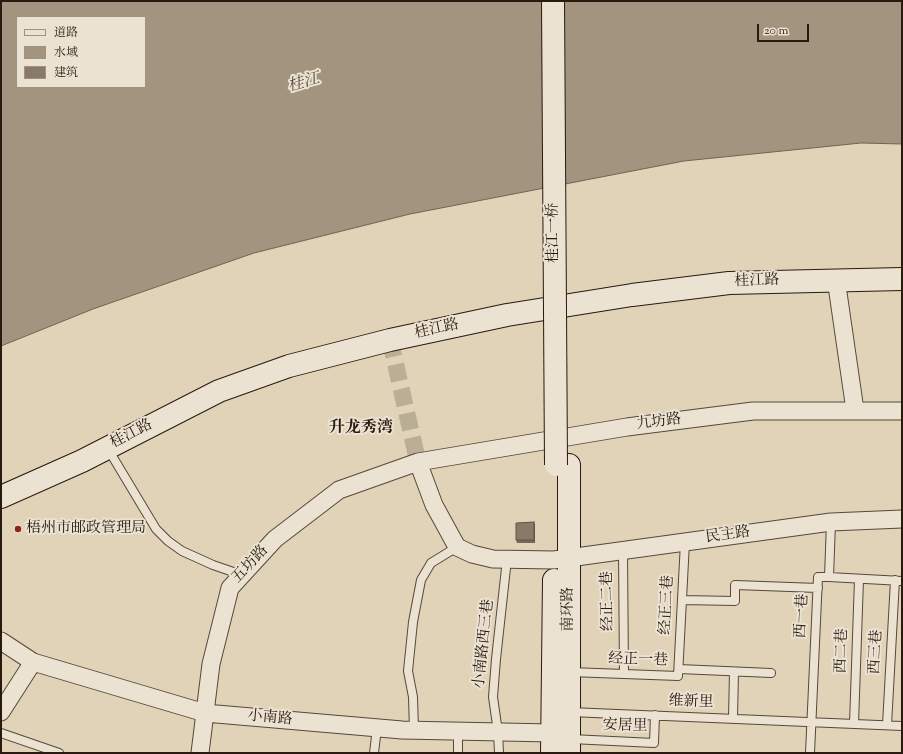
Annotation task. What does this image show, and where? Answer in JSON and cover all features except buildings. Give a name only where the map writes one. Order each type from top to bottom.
[{"type":"main road","name":"桂江一桥","points":[[553,1],[562,465]]},
{"type":"main road","name":"桂江一桥","points":[[562,465],[566,1]]},
{"type":"main road","name":"桂江路","points":[[1,497],[82,461],[219,391],[289,366],[390,340],[507,315],[632,295],[729,283],[836,279],[902,279]]},
{"type":"main road","name":"南环路","points":[[561,745],[562,465]]},
{"type":"main road","name":"南环路","points":[[561,745],[570,712],[570,672],[562,560]]},
{"type":"street","points":[[836,279],[855,410]]},
{"type":"street","name":"九坊路","points":[[418,462],[627,427],[753,411],[902,410]]},
{"type":"street","points":[[418,462],[434,505],[457,546]]},
{"type":"street","name":"五坊路","points":[[200,753],[212,664],[230,588],[275,539],[339,490],[418,462]]},
{"type":"street","name":"民主路","points":[[457,546],[483,558],[562,560],[831,522],[902,519]]},
{"type":"street","name":"小南路","points":[[1,641],[33,662],[205,713],[377,728],[498,732],[561,745]]},
{"type":"street","points":[[1,712],[33,662]]},
{"type":"lane","points":[[108,448],[156,529],[168,541],[188,554],[242,575]]},
{"type":"lane","points":[[831,522],[829,577],[899,580]]},
{"type":"lane","name":"经正三巷","points":[[679,669],[685,542]]},
{"type":"lane","points":[[414,730],[413,697],[408,671],[413,622],[421,580],[431,563],[457,546]]},
{"type":"lane","name":"经正二巷","points":[[622,551],[624,674]]},
{"type":"lane","name":"小南路西三巷","points":[[499,753],[498,732],[493,697],[507,559]]},
{"type":"lane","name":"西一巷","points":[[810,753],[818,577],[829,577]]},
{"type":"lane","name":"西二巷","points":[[854,724],[859,579]]},
{"type":"lane","name":"西三巷","points":[[887,725],[899,580]]},
{"type":"lane","points":[[682,600],[734,601],[735,585],[818,588]]},
{"type":"lane","name":"经正一巷","points":[[570,672],[678,676],[679,669],[771,673]]},
{"type":"lane","points":[[733,718],[734,672]]},
{"type":"lane","name":"维新里","points":[[570,712],[812,721],[902,726]]},
{"type":"lane","name":"安居里","points":[[561,745],[654,743],[655,715]]},
{"type":"lane","points":[[374,753],[377,728]]},
{"type":"lane","points":[[458,731],[458,753]]},
{"type":"lane","points":[[1,733],[59,753]]},
{"type":"water","name":"桂江","points":[[1,1],[902,1],[902,144],[861,143],[684,161],[410,214],[254,253],[93,309],[1,346]]},
{"type":"tunnel","points":[[390,340],[418,462]]},
{"type":"place","name":"梧州市邮政管理局","points":[[18,529]]},
{"type":"district","name":"升龙秀湾","points":[[361,429]]}]
